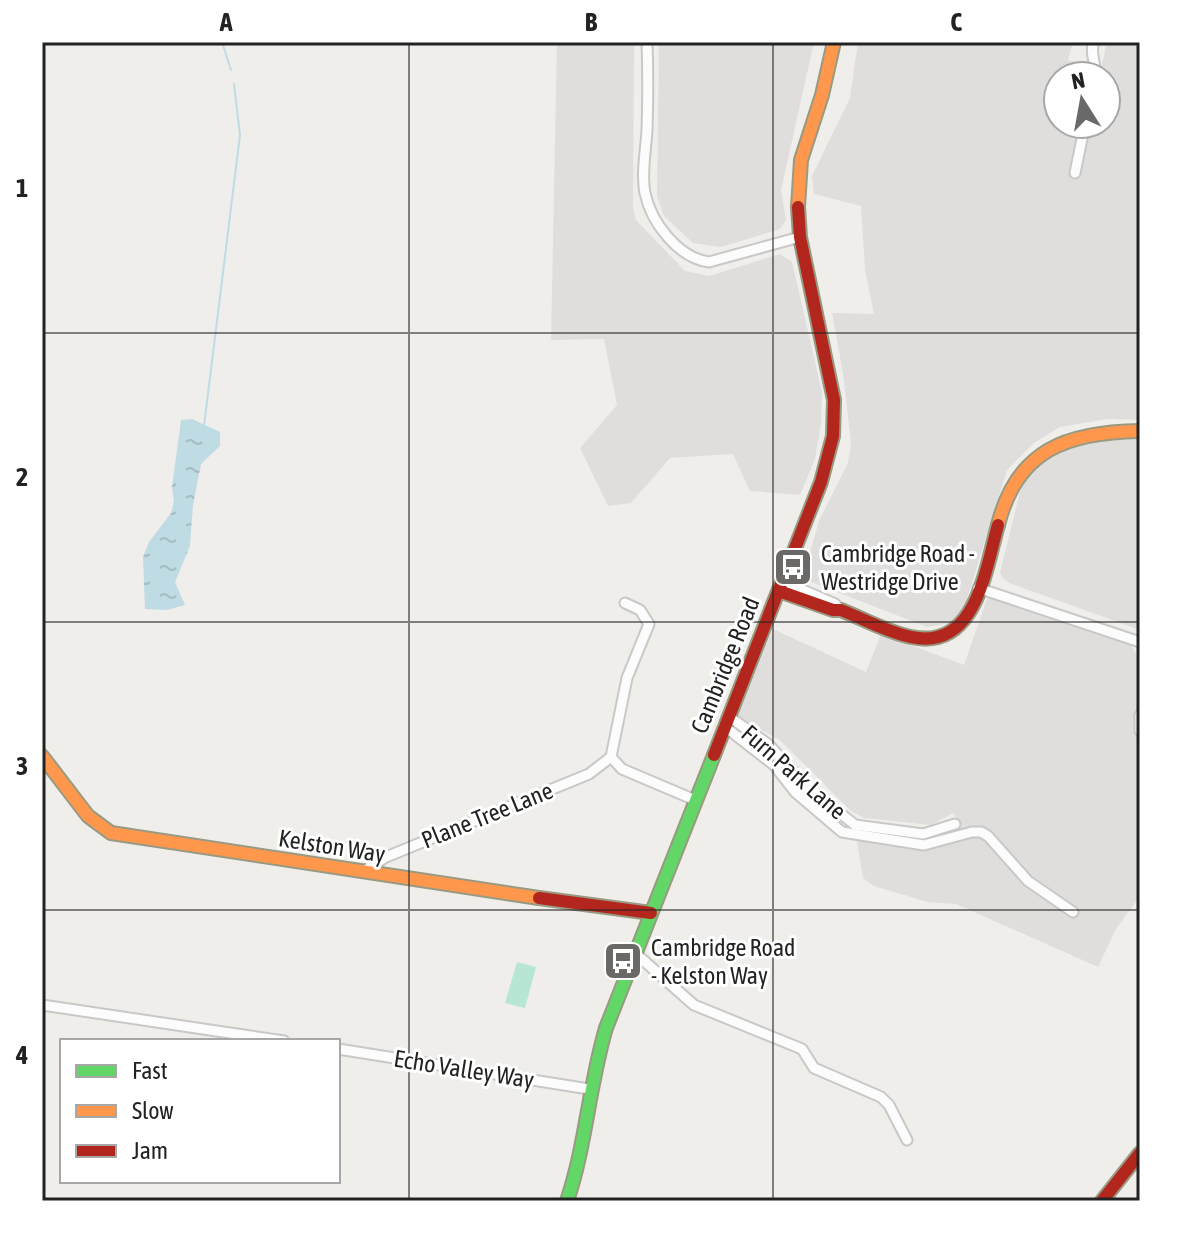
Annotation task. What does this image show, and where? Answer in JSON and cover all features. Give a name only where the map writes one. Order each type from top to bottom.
[{"type":"main road","name":"Cambridge Road","points":[[567,1201],[582,1154],[589,1089],[606,1028],[821,482],[834,425],[831,384],[800,237],[798,204],[801,160],[829,70],[834,42]]},
{"type":"main road","points":[[781,586],[833,610],[841,610],[913,638],[931,639],[949,634],[964,622],[978,588],[1003,505],[1028,464],[1066,438],[1089,432],[1140,431]]},
{"type":"main road","name":"Kelston Way","points":[[42,756],[88,816],[111,833],[651,913]]},
{"type":"main road","points":[[1102,1201],[1140,1153]]},
{"type":"street","points":[[647,42],[649,100],[644,190],[653,217],[678,247],[697,261],[709,262],[800,237]]},
{"type":"street","points":[[1075,173],[1082,140]]},
{"type":"street","points":[[978,588],[1140,642]]},
{"type":"street","points":[[625,603],[640,610],[647,618],[648,631],[627,678],[611,757],[622,769],[695,800]]},
{"type":"street","points":[[1140,715],[1140,731]]},
{"type":"street","points":[[726,721],[774,765],[795,792],[842,832],[924,845],[959,834],[981,832],[1028,881],[1073,912]]},
{"type":"street","name":"Furn Park Lane","points":[[726,721],[768,744],[809,788],[855,825],[923,834],[955,824]]},
{"type":"street","name":"Plane Tree Lane","points":[[362,872],[386,857],[589,774],[611,757]]},
{"type":"street","points":[[635,953],[694,1005],[802,1049],[814,1068],[881,1097],[889,1105],[907,1140]]},
{"type":"street","points":[[42,1005],[271,1039]]},
{"type":"street","name":"Echo Valley Way","points":[[340,1049],[589,1089]]},
{"type":"shaded area","points":[[557,42],[634,42],[633,206],[636,220],[685,271],[709,276],[780,254],[792,262],[822,392],[815,459],[800,495],[750,491],[733,454],[670,458],[631,503],[608,506],[580,448],[617,405],[604,339],[551,340]]},
{"type":"shaded area","points":[[659,42],[814,42],[781,190],[786,220],[780,229],[721,247],[693,243],[664,216],[657,196]]},
{"type":"shaded area","points":[[858,42],[1073,42],[1068,60],[1042,60],[1042,140],[1122,140],[1122,60],[1103,60],[1107,42],[1140,42],[1140,420],[1108,419],[1060,427],[1034,443],[1007,470],[963,612],[951,623],[927,627],[806,580],[805,570],[819,521],[848,463],[851,443],[832,313],[874,314],[865,270],[861,206],[814,194],[812,176],[850,98]]},
{"type":"shaded area","points":[[1140,436],[1140,630],[1009,583],[1002,577],[1000,572],[1020,492],[1028,475],[1047,454],[1076,442]]},
{"type":"shaded area","points":[[995,595],[1130,644],[1140,660],[1140,708],[1136,722],[1140,729],[1140,896],[1116,929],[1098,967],[956,904],[928,902],[874,886],[863,878],[856,835],[930,840],[960,822],[953,813],[931,825],[864,818],[851,811],[780,740],[737,717],[773,629],[866,672],[881,634],[964,665],[987,599]]},
{"type":"green space","points":[[517,962],[536,967],[525,1008],[505,1003]]},
{"type":"water","points":[[192,419],[220,432],[220,446],[201,464],[193,505],[190,546],[175,582],[185,605],[167,610],[145,609],[143,557],[149,542],[171,513],[181,420]]},
{"type":"waterway","points":[[222,42],[231,70]]},
{"type":"waterway","points":[[204,426],[240,135],[234,84]]},
{"type":"traffic: fast","points":[[567,1201],[606,1028],[714,755]]},
{"type":"traffic: slow","points":[[798,207],[801,160],[822,95],[834,42]]},
{"type":"traffic: slow","points":[[998,525],[1018,478],[1032,462],[1049,450],[1090,435],[1140,431]]},
{"type":"traffic: slow","points":[[42,756],[88,816],[111,833],[539,898]]},
{"type":"traffic: jam","points":[[714,755],[821,482],[833,436],[834,400],[800,237],[798,207]]},
{"type":"traffic: jam","points":[[779,591],[841,610],[902,635],[933,638],[950,632],[964,620],[974,604],[998,525]]},
{"type":"traffic: jam","points":[[539,898],[651,913]]},
{"type":"traffic: jam","points":[[1102,1201],[1140,1153]]},
{"type":"place","name":"Cambridge Road - Westridge Drive","points":[[793,567]]},
{"type":"place","name":"Cambridge Road - Kelston Way","points":[[623,961]]}]
